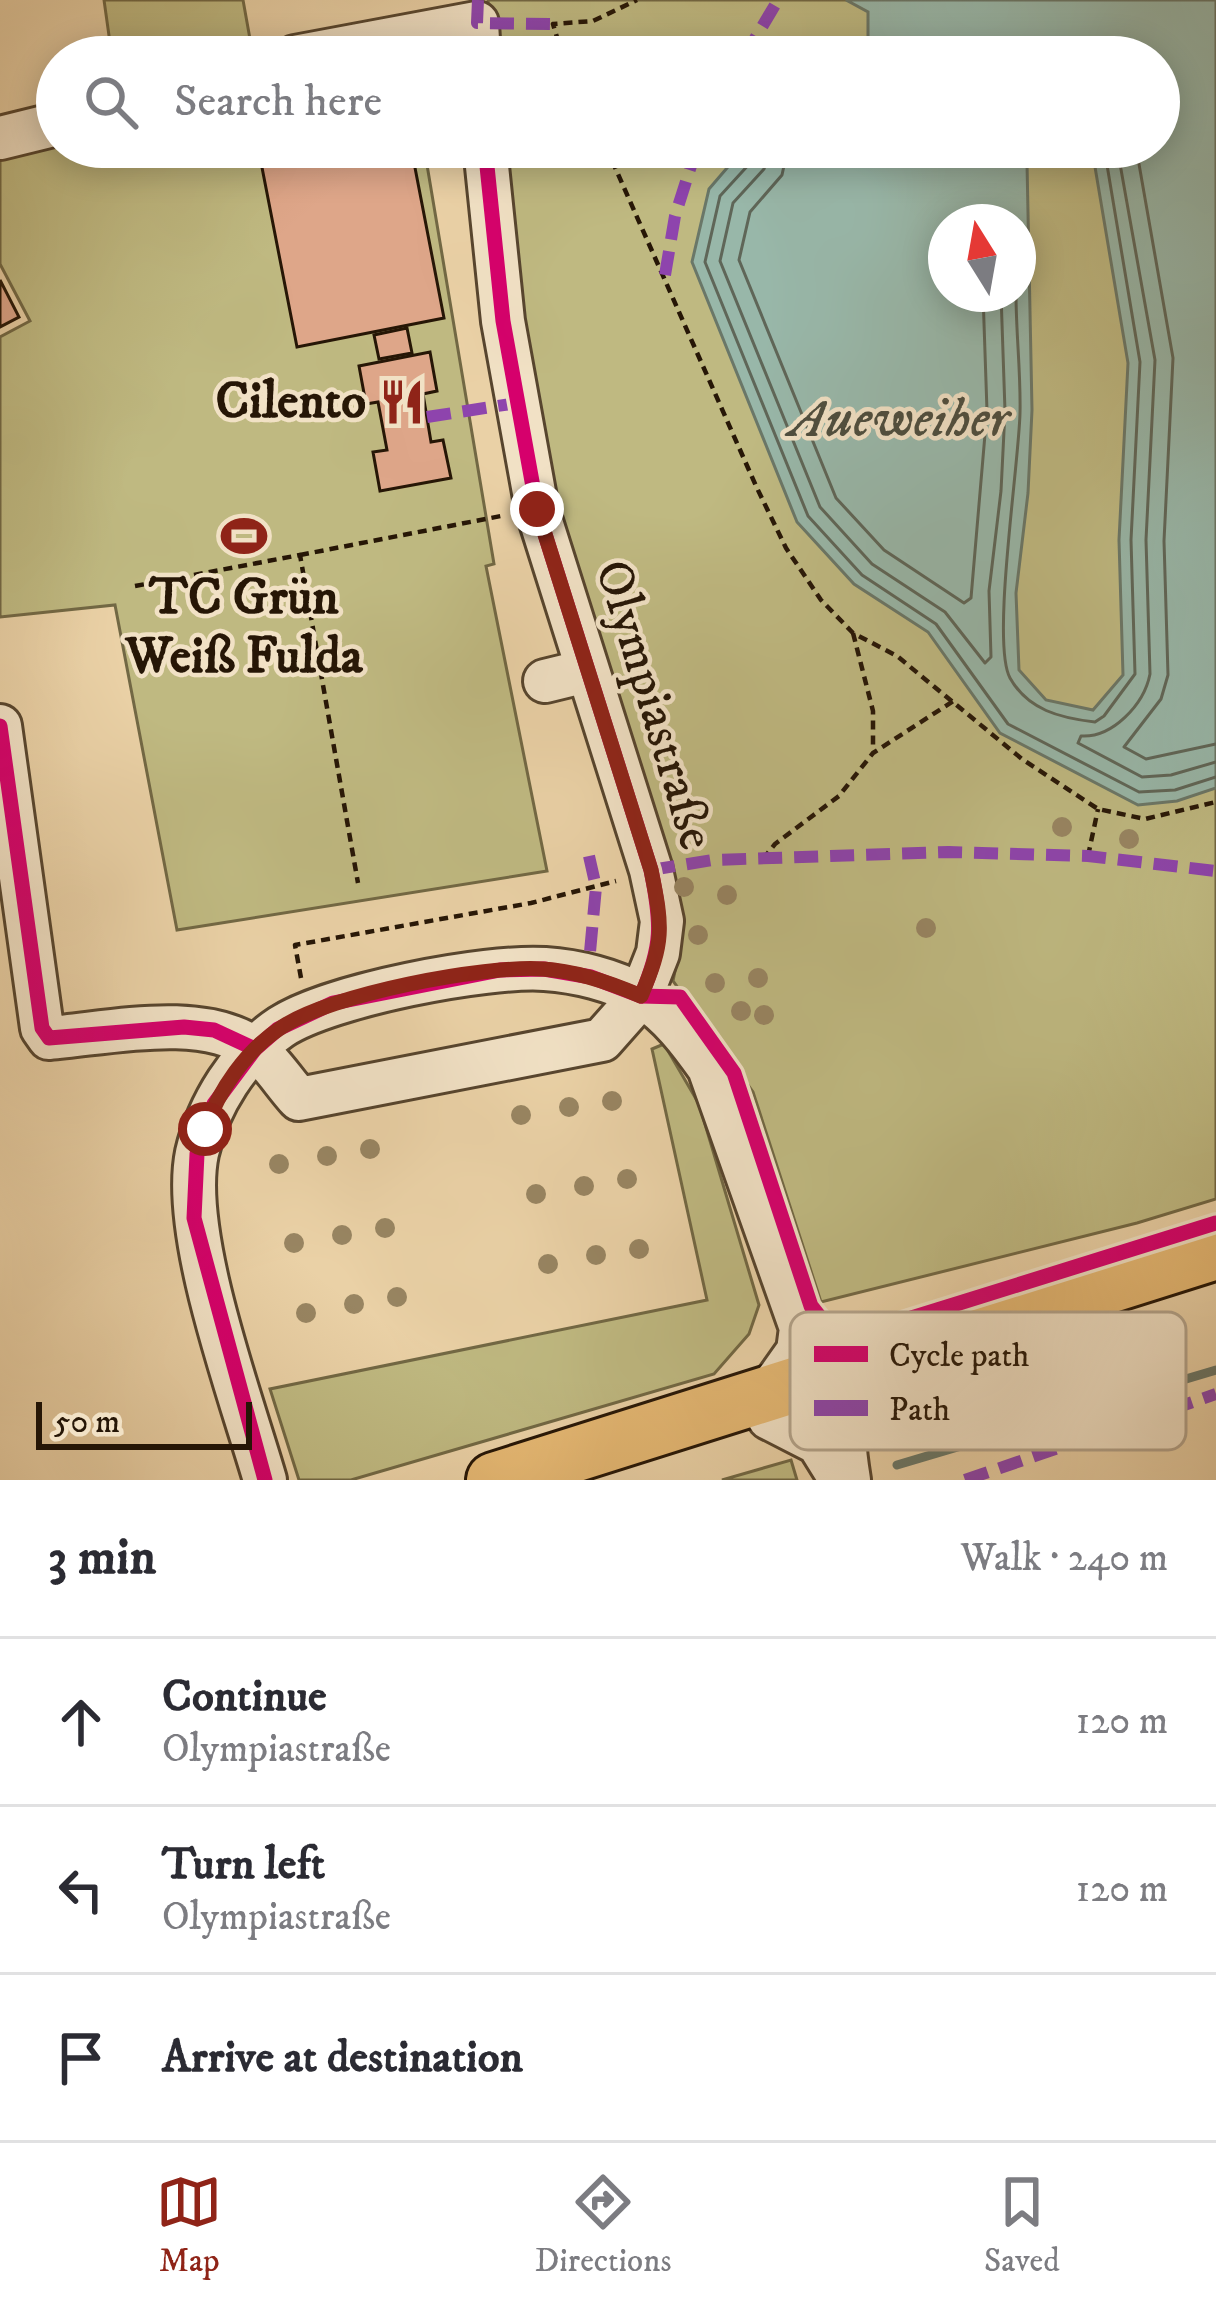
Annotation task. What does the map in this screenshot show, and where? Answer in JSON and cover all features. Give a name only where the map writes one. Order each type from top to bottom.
[{"type":"main road","points":[[1047,1312],[1216,1252]]},
{"type":"main road","points":[[1081,1312],[1216,1272]]},
{"type":"main road","points":[[555,1480],[790,1400]]},
{"type":"main road","points":[[494,1480],[768,1407]]},
{"type":"street","points":[[407,36],[477,23],[478,36]]},
{"type":"street","points":[[0,138],[36,129]]},
{"type":"street","name":"Olympiastraße","points":[[486,168],[506,341],[566,676],[651,870],[662,921],[658,953],[641,996]]},
{"type":"street","points":[[0,726],[33,1036],[184,1027],[214,1030],[255,1049],[299,1099],[602,1040],[641,996]]},
{"type":"street","points":[[265,1480],[194,1218],[194,1180],[214,1105],[255,1049],[278,1029],[333,1003],[500,970],[544,969],[591,977],[641,996],[688,1038],[709,1068],[795,1312]]},
{"type":"street","points":[[790,1366],[768,1407],[790,1423]]},
{"type":"street","points":[[823,1450],[845,1480]]},
{"type":"street","points":[[844,1450],[845,1480]]},
{"type":"path","points":[[557,36],[554,24],[593,21],[637,0]]},
{"type":"path","points":[[615,168],[786,548],[821,600],[853,633],[897,656],[1022,760],[1098,809],[1145,819],[1216,802]]},
{"type":"path","points":[[135,586],[537,509]]},
{"type":"path","points":[[300,555],[358,883]]},
{"type":"path","points":[[853,633],[873,711],[873,753]]},
{"type":"path","points":[[763,859],[775,844],[839,796],[873,753],[955,700]]},
{"type":"path","points":[[1088,856],[1098,809]]},
{"type":"path","points":[[302,983],[295,945],[596,887]]},
{"type":"shaded area","points":[[104,0],[243,0],[249,36],[109,36]]},
{"type":"shaded area","points":[[488,0],[1216,0],[1216,1199],[821,1302],[753,1092],[673,981],[682,936],[625,770],[521,370],[504,168],[1180,168],[1180,36],[491,36]]},
{"type":"shaded area","name":"TC Grün Weiß Fulda","points":[[36,140],[36,168],[428,168],[494,564],[486,566],[547,871],[177,930],[115,605],[0,617],[0,337],[30,321],[0,264],[0,149]]},
{"type":"shaded area","points":[[664,1044],[699,1104],[759,1305],[749,1334],[714,1374],[351,1480],[299,1480],[270,1389],[707,1300],[652,1049]]},
{"type":"shaded area","points":[[791,1460],[797,1480],[722,1480]]},
{"type":"water","name":"Aueweiher","points":[[846,0],[1216,0],[1216,788],[1177,801],[1138,805],[1000,733],[928,632],[854,584],[797,522],[692,262],[709,189],[727,168],[1027,168],[1028,204],[928,204],[928,312],[1030,312],[1028,493],[1016,593],[1019,670],[1046,700],[1093,710],[1123,675],[1119,540],[1128,363],[1095,168],[1180,168],[1180,36],[868,36],[868,12]]},
{"type":"building","points":[[262,168],[415,168],[444,318],[297,347]]},
{"type":"building","points":[[0,280],[19,317],[0,327]]},
{"type":"building","points":[[407,328],[412,353],[379,359],[374,335]]},
{"type":"building","points":[[430,352],[437,391],[423,394],[431,442],[443,440],[451,478],[380,491],[373,452],[387,450],[378,402],[366,404],[359,366]]},
{"type":"waterway","points":[[1186,1379],[1216,1370]]},
{"type":"waterway","points":[[897,1465],[947,1450]]},
{"type":"marked path","points":[[478,0],[477,23],[553,24]]},
{"type":"marked path","points":[[757,36],[778,0]]},
{"type":"marked path","points":[[665,275],[675,216],[690,168]]},
{"type":"marked path","points":[[427,417],[517,403]]},
{"type":"marked path","points":[[651,870],[713,860],[949,852],[1088,856],[1216,871]]},
{"type":"marked path","points":[[589,856],[596,887],[590,952]]},
{"type":"marked path","points":[[1186,1404],[1216,1394]]},
{"type":"marked path","points":[[965,1480],[1053,1450]]},
{"type":"cycle path","points":[[487,168],[503,321],[537,509],[655,889],[657,948],[641,996]]},
{"type":"cycle path","points":[[0,726],[42,1028],[49,1038],[184,1027],[214,1030],[255,1049]]},
{"type":"cycle path","points":[[265,1480],[194,1218],[197,1154],[214,1104],[255,1049],[278,1029],[333,1003],[500,970],[544,969],[591,977],[641,996],[680,997],[734,1073],[816,1312]]},
{"type":"cycle path","points":[[931,1312],[1216,1223]]},
{"type":"place","name":"Cilento","points":[[402,402]]},
{"type":"place","name":"TC Grün Weiß Fulda","points":[[244,536]]},
{"type":"route","points":[[205,1129],[232,1076],[255,1049],[278,1029],[333,1003],[500,970],[544,969],[591,977],[641,996],[654,966],[662,921],[651,870],[537,509]]}]
